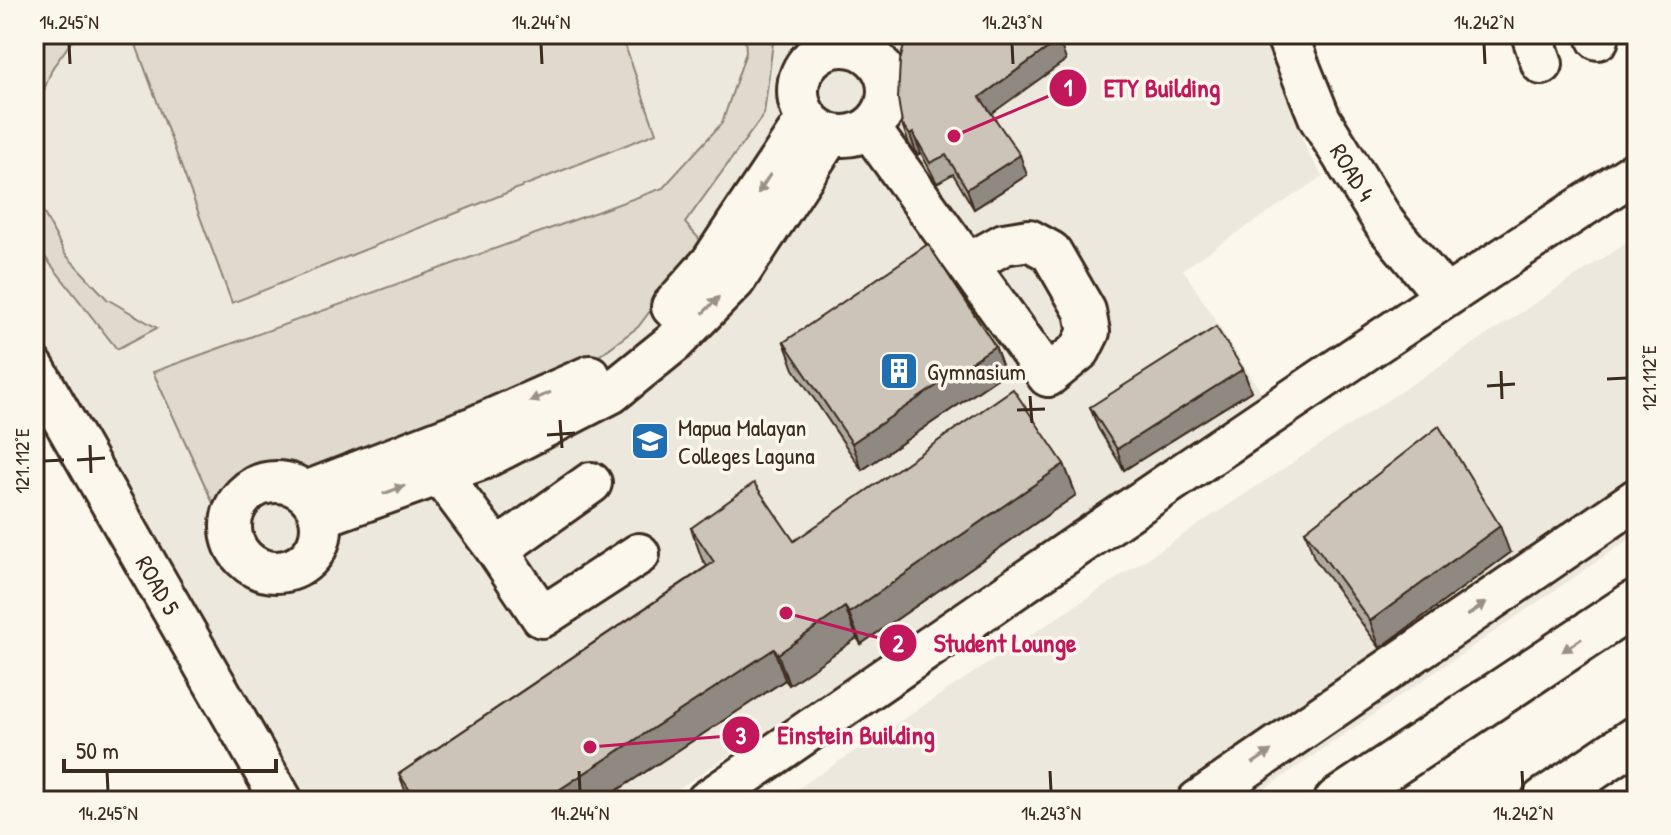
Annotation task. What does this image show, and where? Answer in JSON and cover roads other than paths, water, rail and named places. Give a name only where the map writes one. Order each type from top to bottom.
[{"type":"highway","points":[[1337,801],[1637,602]]},
{"type":"highway","points":[[1544,801],[1637,738]]},
{"type":"highway","points":[[1577,801],[1637,745]]},
{"type":"street","name":"ROAD 4","points":[[1287,34],[1320,119],[1385,224],[1445,296]]},
{"type":"street","points":[[816,43],[843,46],[874,44],[889,90],[887,105],[880,118],[870,129],[843,137],[818,127],[800,105],[798,90],[816,43]]},
{"type":"street","points":[[818,127],[735,280],[673,343],[611,393],[482,459],[440,474],[313,504],[601,370],[657,323],[711,263],[818,127]]},
{"type":"street","points":[[870,129],[968,264]]},
{"type":"street","points":[[707,801],[1445,296],[1637,171]]},
{"type":"street","name":"ROAD 5","points":[[34,368],[282,801]]},
{"type":"street","points":[[440,474],[542,617],[639,554]]},
{"type":"street","points":[[497,550],[591,483]]},
{"type":"street","points":[[1198,801],[1637,499]]},
{"type":"place","name":"ETY Building","points":[[954,136]]},
{"type":"place","name":"Gymnasium","points":[[899,371]]},
{"type":"place","name":"Mapua Malayan Colleges Laguna","points":[[650,441]]},
{"type":"place","name":"Student Lounge","points":[[786,613]]},
{"type":"place","name":"Einstein Building","points":[[590,747]]}]
